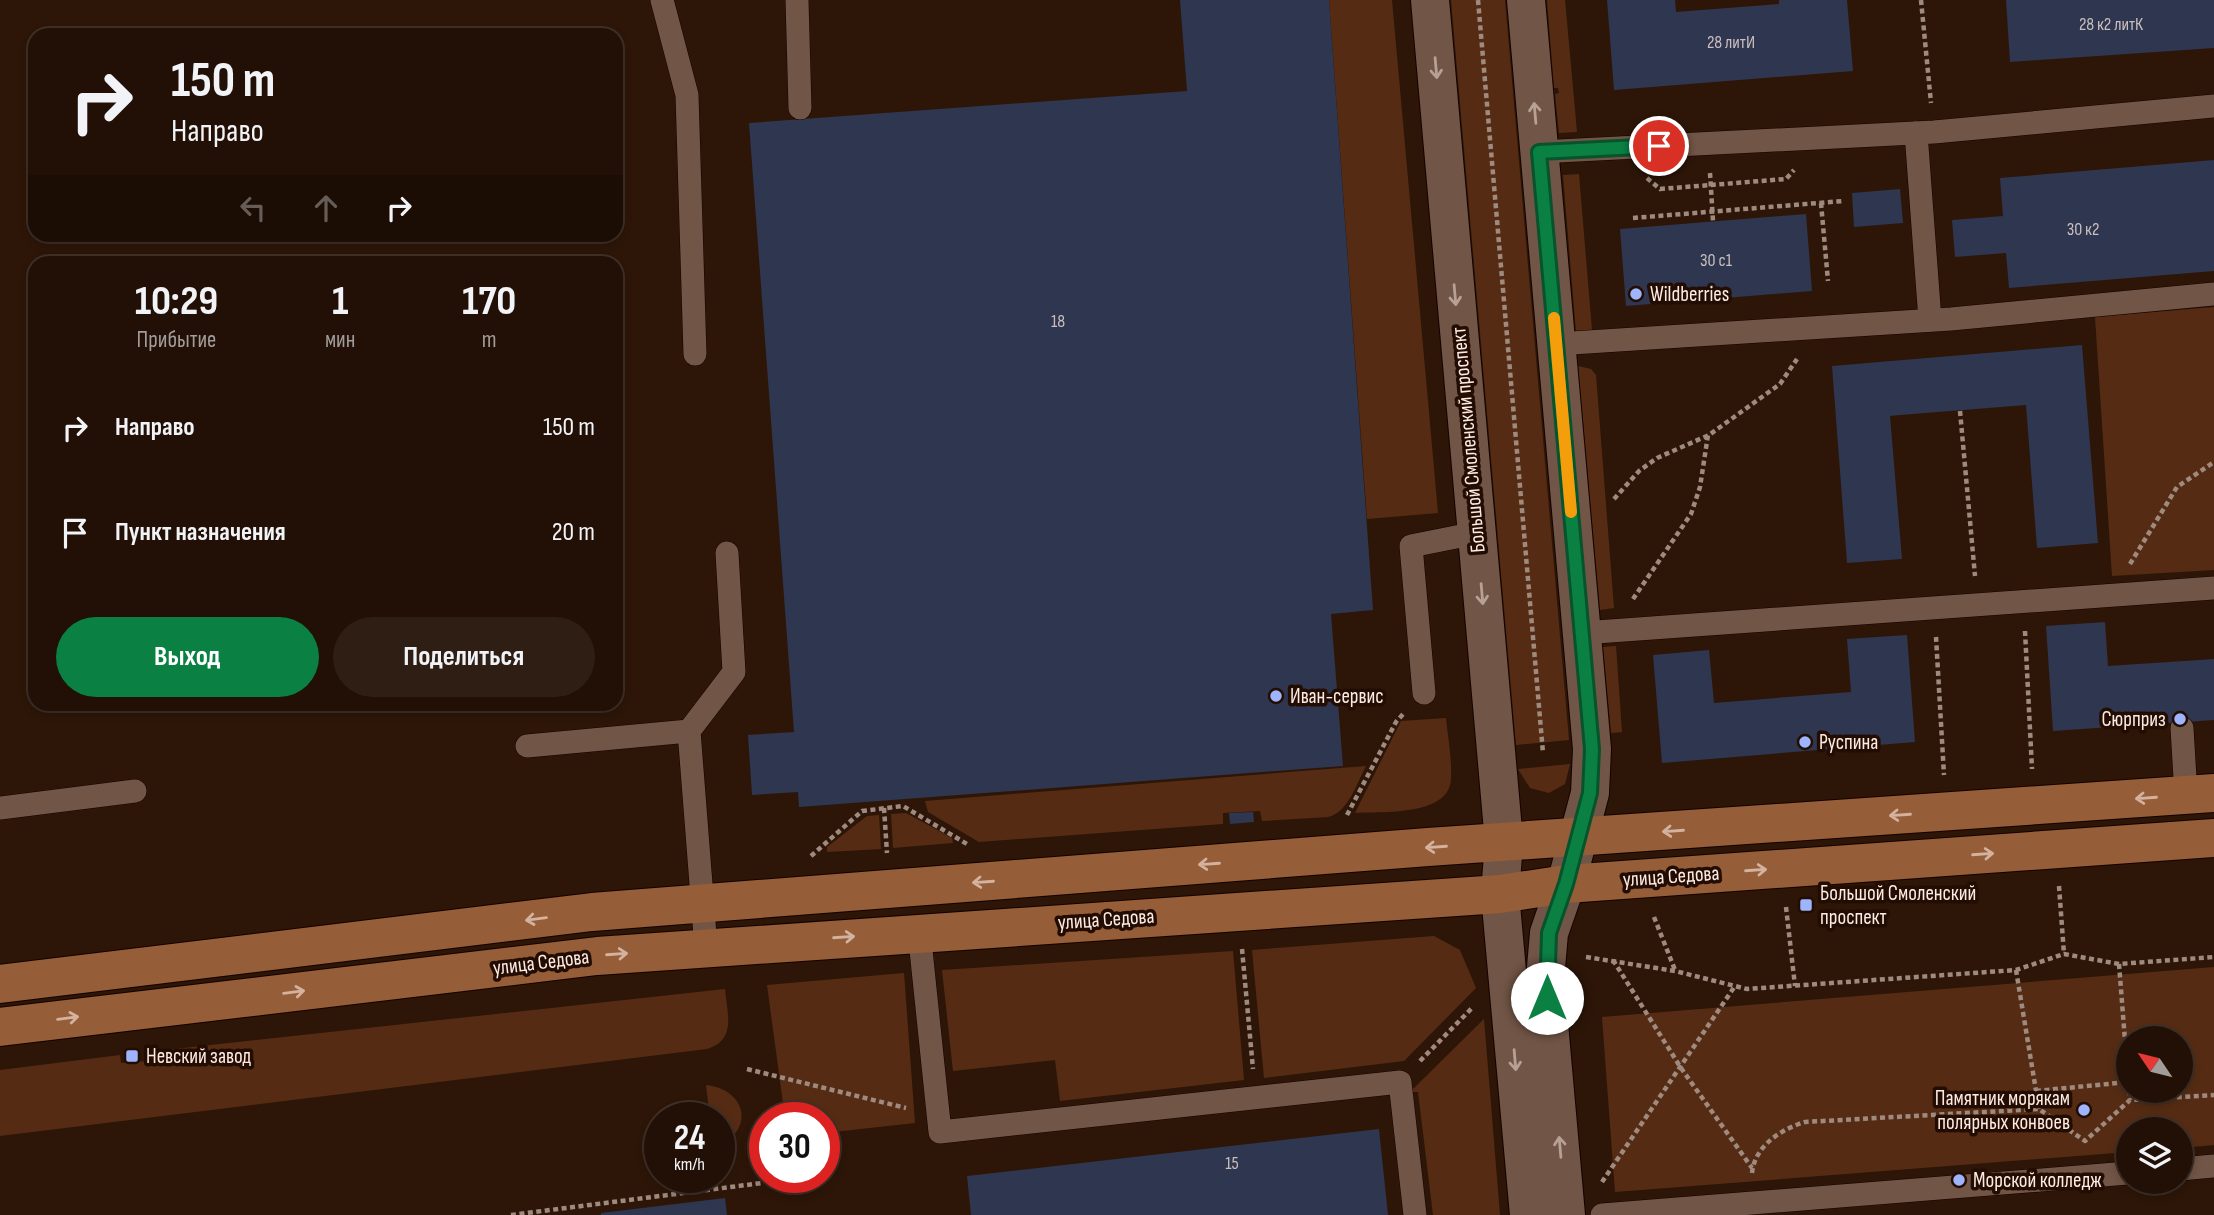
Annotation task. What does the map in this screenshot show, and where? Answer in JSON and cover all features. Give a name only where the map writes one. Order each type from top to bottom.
[{"type":"main road","name":"улица Седова","points":[[0,984],[592,912],[1504,842],[2200,794]]},
{"type":"main road","name":"улица Седова","points":[[0,1027],[597,956],[919,931],[1500,894],[1566,884],[2214,838]]},
{"type":"street","name":"Большой Смоленский проспект","points":[[1430,0],[1504,842],[1500,894],[1529,1215]]},
{"type":"street","points":[[1526,0],[1592,749],[1590,793],[1566,884],[1549,933],[1545,979],[1566,1215]]},
{"type":"lane","points":[[662,0],[687,96],[695,354]]},
{"type":"lane","points":[[797,0],[800,108]]},
{"type":"lane","points":[[1539,152],[1925,133],[2214,106]]},
{"type":"lane","points":[[1925,133],[1930,320]]},
{"type":"lane","points":[[1556,344],[1930,320],[2214,294]]},
{"type":"lane","points":[[1424,693],[1411,545],[1476,533]]},
{"type":"lane","points":[[720,947],[714,903],[698,831],[689,731],[734,672],[727,553]]},
{"type":"lane","points":[[1582,633],[2214,588]]},
{"type":"lane","points":[[2182,728],[2200,794]]},
{"type":"lane","points":[[527,746],[689,731]]},
{"type":"lane","points":[[0,808],[135,791]]},
{"type":"lane","points":[[919,931],[940,1132],[1400,1082],[1415,1215]]},
{"type":"lane","points":[[2193,1167],[2214,1166]]},
{"type":"lane","points":[[1602,1215],[2116,1174]]},
{"type":"path","points":[[1478,0],[1543,753]]},
{"type":"path","points":[[1921,0],[1925,133]]},
{"type":"path","points":[[1711,199],[1713,221]]},
{"type":"path","points":[[1633,218],[1843,201]]},
{"type":"path","points":[[1821,203],[1828,281]]},
{"type":"path","points":[[1614,499],[1639,471],[1657,458],[1709,435],[1780,384],[1819,327]]},
{"type":"path","points":[[1960,411],[1978,605]]},
{"type":"path","points":[[1631,602],[1691,514],[1700,487],[1709,435]]},
{"type":"path","points":[[2112,595],[2177,487],[2214,462]]},
{"type":"path","points":[[2023,602],[2032,774]]},
{"type":"path","points":[[1935,608],[1944,780]]},
{"type":"path","points":[[1344,822],[1396,722],[1424,693]]},
{"type":"path","points":[[805,862],[862,811],[903,806],[977,850]]},
{"type":"path","points":[[884,808],[888,856]]},
{"type":"path","points":[[2059,880],[2064,954]]},
{"type":"path","points":[[1786,901],[1795,986]]},
{"type":"path","points":[[1652,911],[1675,971]]},
{"type":"path","points":[[1241,942],[1256,1098]]},
{"type":"path","points":[[1585,957],[1675,971],[1747,989],[2016,970],[2064,954],[2119,964],[2214,957]]},
{"type":"path","points":[[1612,960],[1681,1068],[1752,1168],[1754,1203]]},
{"type":"path","points":[[2119,964],[2124,1026]]},
{"type":"path","points":[[2016,970],[2039,1109]]},
{"type":"path","points":[[1596,1191],[1735,986]]},
{"type":"path","points":[[1400,1082],[1480,1000]]},
{"type":"path","points":[[747,1069],[939,1116]]},
{"type":"path","points":[[2036,1091],[2116,1082]]},
{"type":"path","points":[[2193,1096],[2214,1095]]},
{"type":"path","points":[[1752,1168],[1765,1146],[1784,1128],[1805,1122],[2039,1109],[2085,1141],[2127,1103]]},
{"type":"path","points":[[511,1215],[749,1185]]},
{"type":"shaded area","points":[[1329,0],[1392,0],[1438,513],[1367,519]]},
{"type":"shaded area","points":[[1451,0],[1505,0],[1569,740],[1516,745]]},
{"type":"shaded area","points":[[1547,0],[1565,0],[1577,132],[1559,133],[1555,94],[1559,93],[1558,88],[1554,88]]},
{"type":"shaded area","points":[[1579,174],[1592,330],[1576,332],[1563,175]]},
{"type":"shaded area","points":[[2214,307],[2214,570],[2112,576],[2095,317]]},
{"type":"shaded area","points":[[1578,366],[1591,369],[1596,375],[1614,608],[1600,610]]},
{"type":"shaded area","points":[[1616,646],[1622,732],[1611,733],[1603,647]]},
{"type":"shaded area","points":[[1446,718],[1451,779],[1447,791],[1439,800],[1412,810],[1355,813],[1401,721]]},
{"type":"shaded area","points":[[1570,764],[1565,784],[1549,793],[1530,788],[1518,769]]},
{"type":"shaded area","points":[[1366,766],[1346,804],[1328,817],[1262,821],[1260,811],[1223,813],[1223,824],[979,842],[928,812],[925,801]]},
{"type":"shaded area","points":[[906,813],[952,838],[953,843],[893,848],[891,814]]},
{"type":"shaded area","points":[[879,815],[881,849],[827,852],[827,847],[867,816]]},
{"type":"shaded area","points":[[1434,936],[1460,950],[1476,988],[1404,1061],[1264,1078],[1252,950]]},
{"type":"shaded area","points":[[1233,951],[1244,1080],[1060,1101],[1055,1060],[953,1071],[942,970]]},
{"type":"shaded area","points":[[2214,967],[2214,1145],[2193,1147],[2193,1117],[2116,1117],[2116,1153],[1615,1192],[1602,1017]]},
{"type":"shaded area","points":[[904,973],[915,1123],[840,1131],[840,1102],[783,1102],[767,985]]},
{"type":"shaded area","points":[[725,989],[728,1016],[726,1032],[723,1039],[707,1049],[0,1136],[0,1070],[120,1055],[121,1063],[147,1061],[147,1052]]},
{"type":"shaded area","points":[[1484,1019],[1500,1215],[1433,1215],[1418,1092],[1410,1092]]},
{"type":"shaded area","points":[[706,1085],[719,1088],[737,1101],[741,1120],[735,1133],[735,1102],[708,1102]]},
{"type":"building","points":[[1180,0],[1329,0],[1373,610],[1331,614],[1343,766],[799,807],[798,792],[752,795],[748,735],[794,732],[749,123],[1187,91]]},
{"type":"building","points":[[1607,0],[1675,0],[1676,12],[1779,4],[1779,0],[1847,0],[1853,71],[1614,90]]},
{"type":"building","points":[[2006,0],[2214,0],[2214,48],[2010,62]]},
{"type":"building","points":[[2214,160],[2214,271],[2009,288],[2006,253],[1955,257],[1952,220],[2003,216],[2000,178]]},
{"type":"building","points":[[1900,189],[1903,223],[1854,227],[1852,193]]},
{"type":"building","points":[[1806,214],[1812,291],[1626,306],[1620,229]]},
{"type":"building","points":[[2082,345],[2098,543],[2037,548],[2026,405],[1900,415],[1890,416],[1902,559],[1847,563],[1832,366]]},
{"type":"building","points":[[2105,622],[2108,666],[2214,659],[2214,720],[2053,731],[2046,626]]},
{"type":"building","points":[[1907,635],[1915,742],[1662,763],[1653,655],[1709,650],[1714,703],[1851,692],[1847,639]]},
{"type":"building","points":[[1253,812],[1254,822],[1230,824],[1229,813]]},
{"type":"building","points":[[1379,1129],[1388,1215],[971,1215],[967,1176]]},
{"type":"building","points":[[725,1198],[727,1215],[601,1215],[601,1213]]},
{"type":"slow traffic","points":[[1554,318],[1571,512]]},
{"type":"place","name":"Wildberries","points":[[1636,294]]},
{"type":"place","name":"Иван-сервис","points":[[1276,696]]},
{"type":"place","name":"Сюрприз","points":[[2180,719]]},
{"type":"place","name":"Руспина","points":[[1805,742]]},
{"type":"place","name":"Большой Смоленский проспект","points":[[1806,905]]},
{"type":"place","name":"Невский завод","points":[[132,1056]]},
{"type":"place","name":"Памятник морякам полярных конвоев","points":[[2084,1110]]},
{"type":"place","name":"Морской колледж","points":[[1959,1180]]},
{"type":"route","points":[[1547,998],[1545,979],[1549,933],[1566,884],[1590,793],[1592,749],[1539,152],[1659,146]]}]
